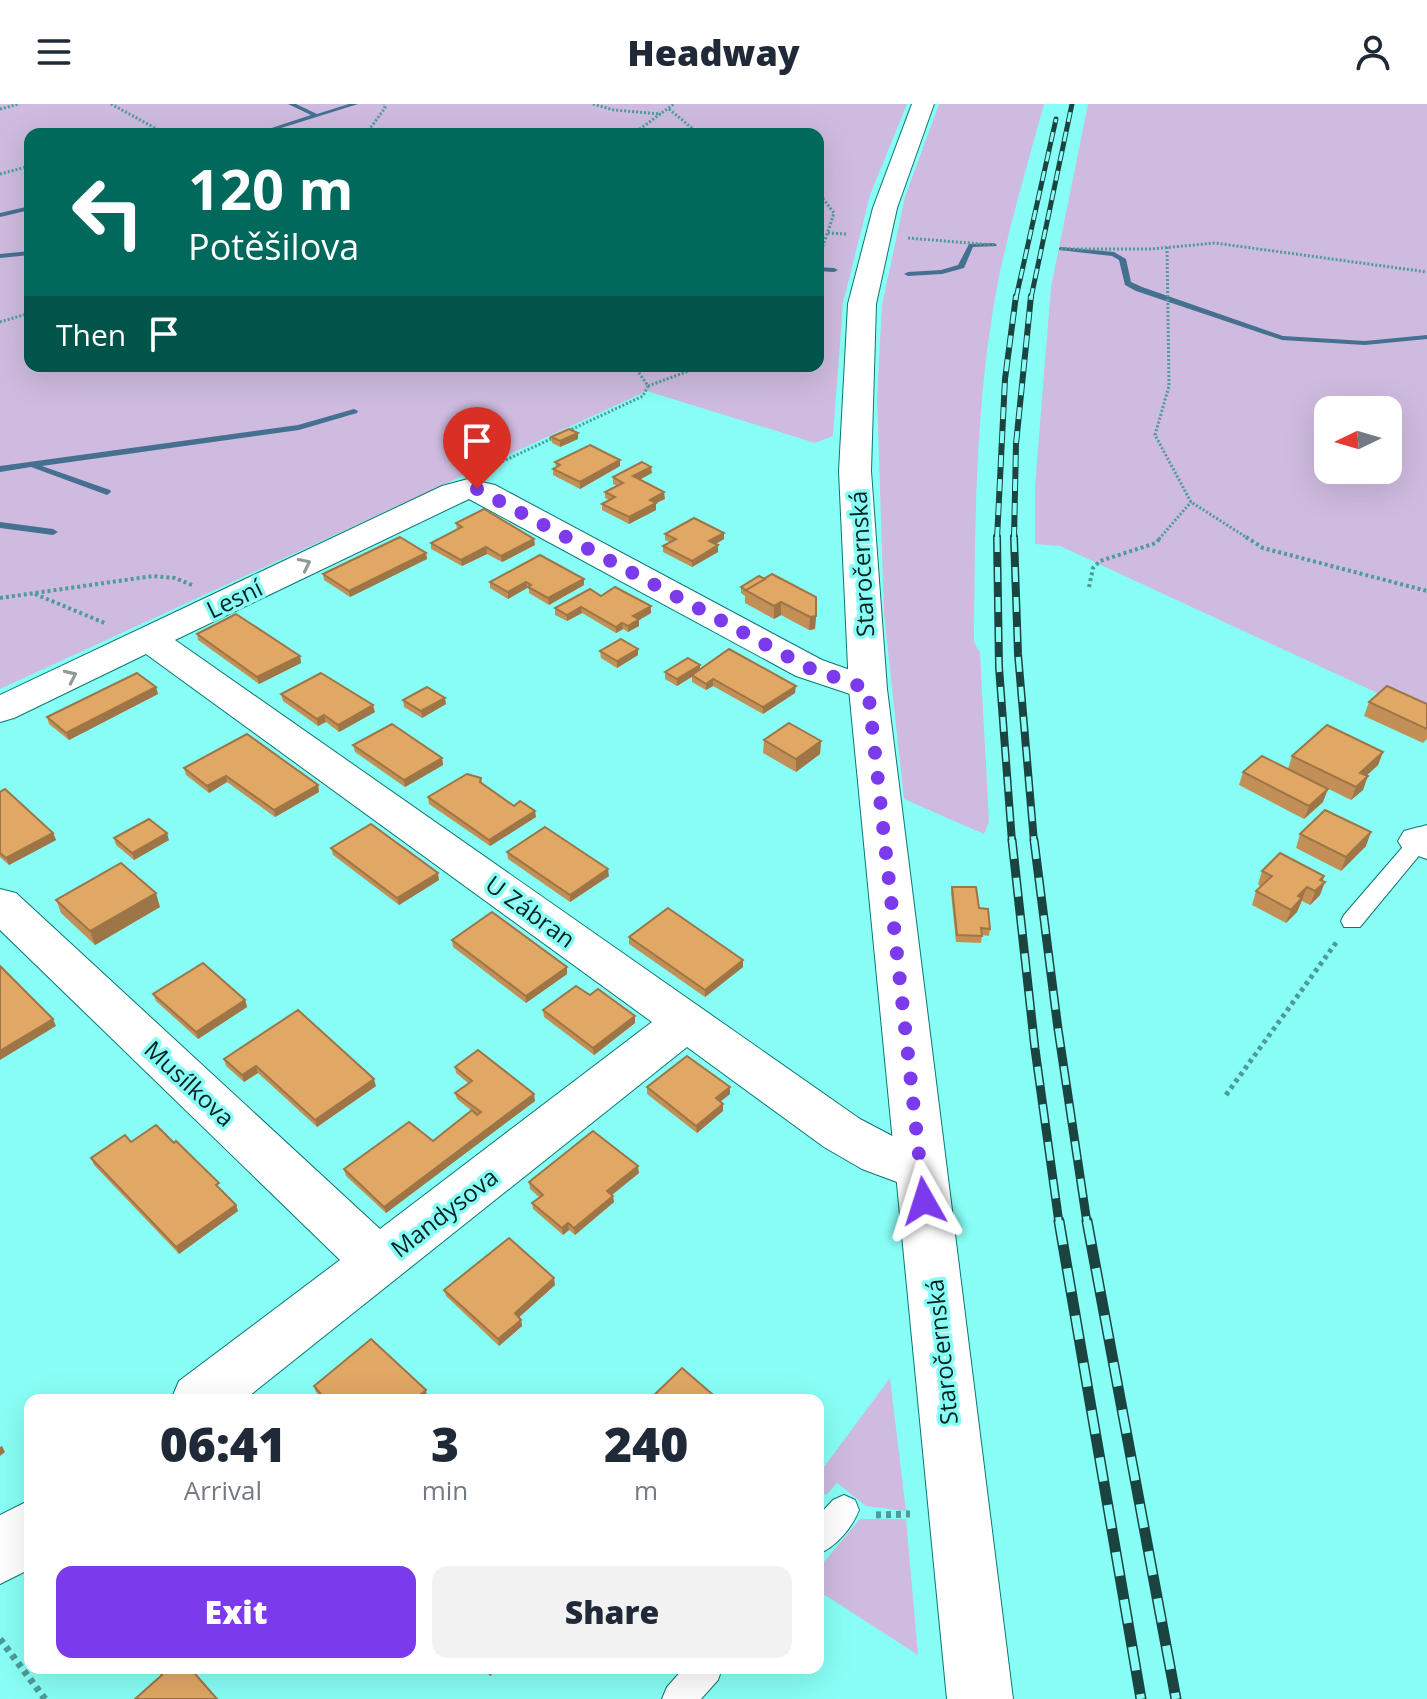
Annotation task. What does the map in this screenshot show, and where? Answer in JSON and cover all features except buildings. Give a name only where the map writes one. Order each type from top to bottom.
[{"type":"street","name":"Staročernská","points":[[923,104],[893,184],[862,304],[855,471],[868,689],[980,1699]]},
{"type":"street","points":[[468,489],[484,492],[809,668],[868,689]]},
{"type":"street","name":"Lesní","points":[[0,710],[130,632],[468,489]]},
{"type":"street","name":"U Zábran","points":[[130,632],[842,1133],[880,1154],[921,1170]]},
{"type":"street","name":"Musílkova","points":[[0,904],[379,1263]]},
{"type":"street","name":"Mandysova","points":[[208,1394],[686,1022]]},
{"type":"street","points":[[0,1553],[24,1535]]},
{"type":"lane","points":[[1352,921],[1424,839]]},
{"type":"lane","points":[[824,1532],[844,1510]]},
{"type":"lane","points":[[679,1699],[701,1674]]},
{"type":"path","points":[[0,109],[19,104]]},
{"type":"path","points":[[111,104],[155,128]]},
{"type":"path","points":[[370,128],[385,108],[384,104]]},
{"type":"path","points":[[593,104],[614,110],[661,114]]},
{"type":"path","points":[[641,128],[674,104]]},
{"type":"path","points":[[669,109],[692,128]]},
{"type":"path","points":[[0,174],[24,168]]},
{"type":"path","points":[[824,200],[834,213],[824,243]]},
{"type":"path","points":[[878,236],[994,245]]},
{"type":"path","points":[[1061,249],[1215,243],[1427,272]]},
{"type":"path","points":[[1167,247],[1169,386],[1155,435],[1191,502],[1263,548],[1427,591]]},
{"type":"path","points":[[0,322],[24,315]]},
{"type":"path","points":[[638,372],[648,386]]},
{"type":"path","points":[[468,489],[483,470],[643,396],[648,386],[686,372]]},
{"type":"path","points":[[1089,587],[1093,568],[1100,561],[1156,543],[1191,502]]},
{"type":"path","points":[[0,598],[116,579],[167,577],[187,581],[195,587]]},
{"type":"path","points":[[34,594],[130,632]]},
{"type":"path","points":[[1226,1095],[1352,921]]},
{"type":"path","points":[[0,1639],[24,1671]]},
{"type":"path","points":[[26,1674],[45,1699]]},
{"type":"shaded area","points":[[0,104],[907,104],[870,195],[843,303],[833,436],[815,443],[647,391],[0,689]]},
{"type":"shaded area","points":[[939,104],[1044,104],[998,282],[981,416],[974,642],[980,653],[989,822],[984,834],[904,799],[884,614],[877,397],[882,305],[905,197]]},
{"type":"shaded area","points":[[1088,104],[1427,104],[1427,716],[1060,546],[1035,544],[1035,485],[1051,287]]},
{"type":"shaded area","points":[[890,1378],[906,1511],[866,1506],[837,1483],[826,1495],[824,1467]]},
{"type":"shaded area","points":[[860,1519],[906,1519],[918,1655],[824,1596],[824,1562]]},
{"type":"waterway","points":[[291,104],[315,115]]},
{"type":"waterway","points":[[276,128],[355,104]]},
{"type":"waterway","points":[[0,215],[24,209]]},
{"type":"waterway","points":[[908,274],[942,272],[961,266],[971,245],[994,245]]},
{"type":"waterway","points":[[1061,249],[1114,254],[1122,259],[1128,283],[1139,289],[1282,338],[1365,343],[1427,337]]},
{"type":"waterway","points":[[0,256],[24,254]]},
{"type":"waterway","points":[[824,269],[834,270]]},
{"type":"waterway","points":[[0,469],[299,427],[354,411]]},
{"type":"waterway","points":[[34,466],[107,492]]},
{"type":"waterway","points":[[0,525],[53,532]]},
{"type":"railway","points":[[1031,298],[1072,104]]},
{"type":"railway","points":[[1016,298],[1056,119]]},
{"type":"railway","points":[[997,539],[1005,379],[1016,296]]},
{"type":"railway","points":[[1014,538],[1016,444],[1031,296]]},
{"type":"railway","points":[[1014,538],[1018,654],[1034,842]]},
{"type":"railway","points":[[997,539],[999,667],[1012,842]]},
{"type":"railway","points":[[1012,840],[1035,1049],[1059,1223]]},
{"type":"railway","points":[[1034,840],[1087,1223]]},
{"type":"railway","points":[[1059,1221],[1141,1699]]},
{"type":"railway","points":[[1087,1221],[1176,1699]]},
{"type":"route","points":[[477,489],[809,668],[868,689],[924,1201]]}]
